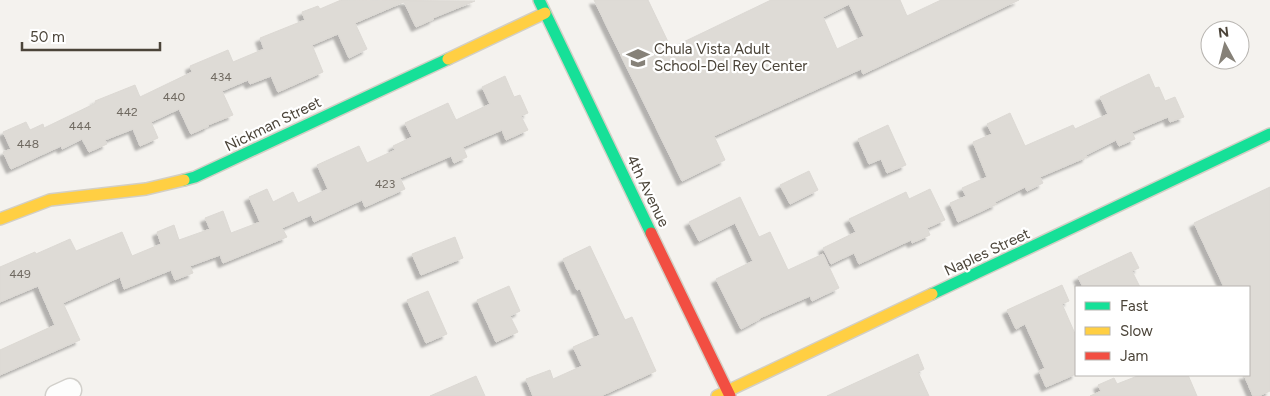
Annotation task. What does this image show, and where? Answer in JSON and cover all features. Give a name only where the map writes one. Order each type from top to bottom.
[{"type":"street","name":"4th Avenue","points":[[539,0],[725,394]]},
{"type":"street","name":"Nickman Street","points":[[0,219],[50,200],[146,189],[195,177],[545,12]]},
{"type":"street","name":"Naples Street","points":[[725,394],[1270,134]]},
{"type":"building","points":[[341,0],[475,1],[416,27],[404,2],[355,23],[367,49],[349,58],[338,34],[312,45],[323,72],[278,92],[271,76],[250,84],[248,80],[222,91],[233,115],[191,134],[179,109],[151,122],[158,138],[140,146],[133,129],[105,140],[107,144],[89,152],[82,139],[62,149],[61,146],[11,169],[3,152],[11,149],[3,132],[26,122],[30,130],[43,124],[44,128],[96,103],[95,101],[135,85],[140,97],[192,72],[190,66],[228,50],[233,62],[264,49],[260,38],[305,20],[302,12],[318,6],[320,9]]},
{"type":"building","points":[[594,0],[648,0],[671,48],[771,0],[900,0],[907,16],[941,0],[1019,0],[863,74],[861,69],[714,136],[725,160],[682,181]],"holes":[[[849,4],[864,36],[837,49],[823,17]]]},
{"type":"building","points":[[1149,74],[1155,88],[1159,87],[1165,101],[1175,97],[1184,117],[1170,122],[1168,117],[1132,132],[1135,139],[1119,146],[1116,140],[1086,155],[1087,157],[1040,177],[1043,183],[1027,191],[1025,187],[995,202],[997,204],[958,222],[950,203],[966,196],[962,188],[987,177],[973,142],[992,134],[987,124],[1010,113],[1025,146],[1073,125],[1075,129],[1108,114],[1100,97]]},
{"type":"building","points":[[505,76],[514,97],[520,95],[528,113],[521,116],[528,130],[506,140],[502,130],[463,147],[467,157],[454,163],[451,156],[400,178],[405,189],[365,207],[362,200],[314,222],[311,215],[282,228],[287,237],[223,263],[220,255],[190,266],[193,273],[175,280],[171,270],[124,289],[120,277],[63,303],[80,340],[0,375],[0,350],[55,325],[38,286],[0,302],[0,267],[70,239],[76,251],[122,232],[132,256],[161,244],[157,232],[174,225],[179,240],[210,229],[205,218],[223,211],[231,233],[260,222],[249,197],[267,189],[273,202],[293,192],[298,203],[328,189],[317,165],[359,146],[367,163],[395,150],[393,146],[412,137],[405,123],[448,103],[456,120],[490,104],[482,87]]},
{"type":"building","points":[[888,125],[906,165],[887,173],[881,159],[869,164],[858,139]]},
{"type":"building","points":[[809,171],[818,190],[790,204],[780,185]]},
{"type":"building","points":[[1270,187],[1270,391],[1259,396],[1253,396],[1244,376],[1250,376],[1250,286],[1224,286],[1194,223]]},
{"type":"building","points":[[930,189],[945,220],[927,228],[930,235],[912,243],[911,240],[859,264],[854,253],[831,264],[823,248],[856,232],[849,219],[906,192],[909,199]]},
{"type":"building","points":[[740,197],[759,237],[770,232],[788,270],[823,254],[839,288],[812,301],[810,296],[760,318],[741,329],[716,279],[753,261],[735,223],[699,241],[689,222]]},
{"type":"building","points":[[455,237],[463,258],[421,275],[412,254]]},
{"type":"building","points":[[590,246],[625,320],[632,317],[656,371],[601,396],[533,396],[526,379],[550,370],[553,379],[582,366],[573,347],[600,335],[580,289],[577,290],[563,259]]},
{"type":"building","points":[[1131,252],[1139,268],[1132,271],[1140,286],[1082,286],[1078,277]]},
{"type":"building","points":[[1062,285],[1069,301],[1062,304],[1075,334],[1075,374],[1046,387],[1039,371],[1045,368],[1025,324],[1016,329],[1007,310]]},
{"type":"building","points":[[509,286],[520,311],[510,316],[518,332],[496,342],[477,300]]},
{"type":"building","points":[[428,291],[447,334],[426,343],[407,300]]},
{"type":"building","points":[[918,354],[924,369],[918,372],[929,396],[827,396]]},
{"type":"building","points":[[476,376],[485,396],[430,396]]},
{"type":"building","points":[[1137,376],[1188,376],[1197,396],[1090,396],[1101,391],[1098,385],[1114,378],[1117,384]]},
{"type":"traffic: fast","points":[[539,0],[651,233]]},
{"type":"traffic: fast","points":[[184,180],[195,177],[448,59]]},
{"type":"traffic: fast","points":[[932,294],[1270,134]]},
{"type":"traffic: slow","points":[[448,59],[545,13]]},
{"type":"traffic: slow","points":[[0,219],[50,200],[146,189],[184,180]]},
{"type":"traffic: slow","points":[[717,396],[932,294]]},
{"type":"traffic: jam","points":[[651,233],[730,396]]},
{"type":"place","name":"Chula Vista Adult School-Del Rey Center","points":[[638,58]]}]
